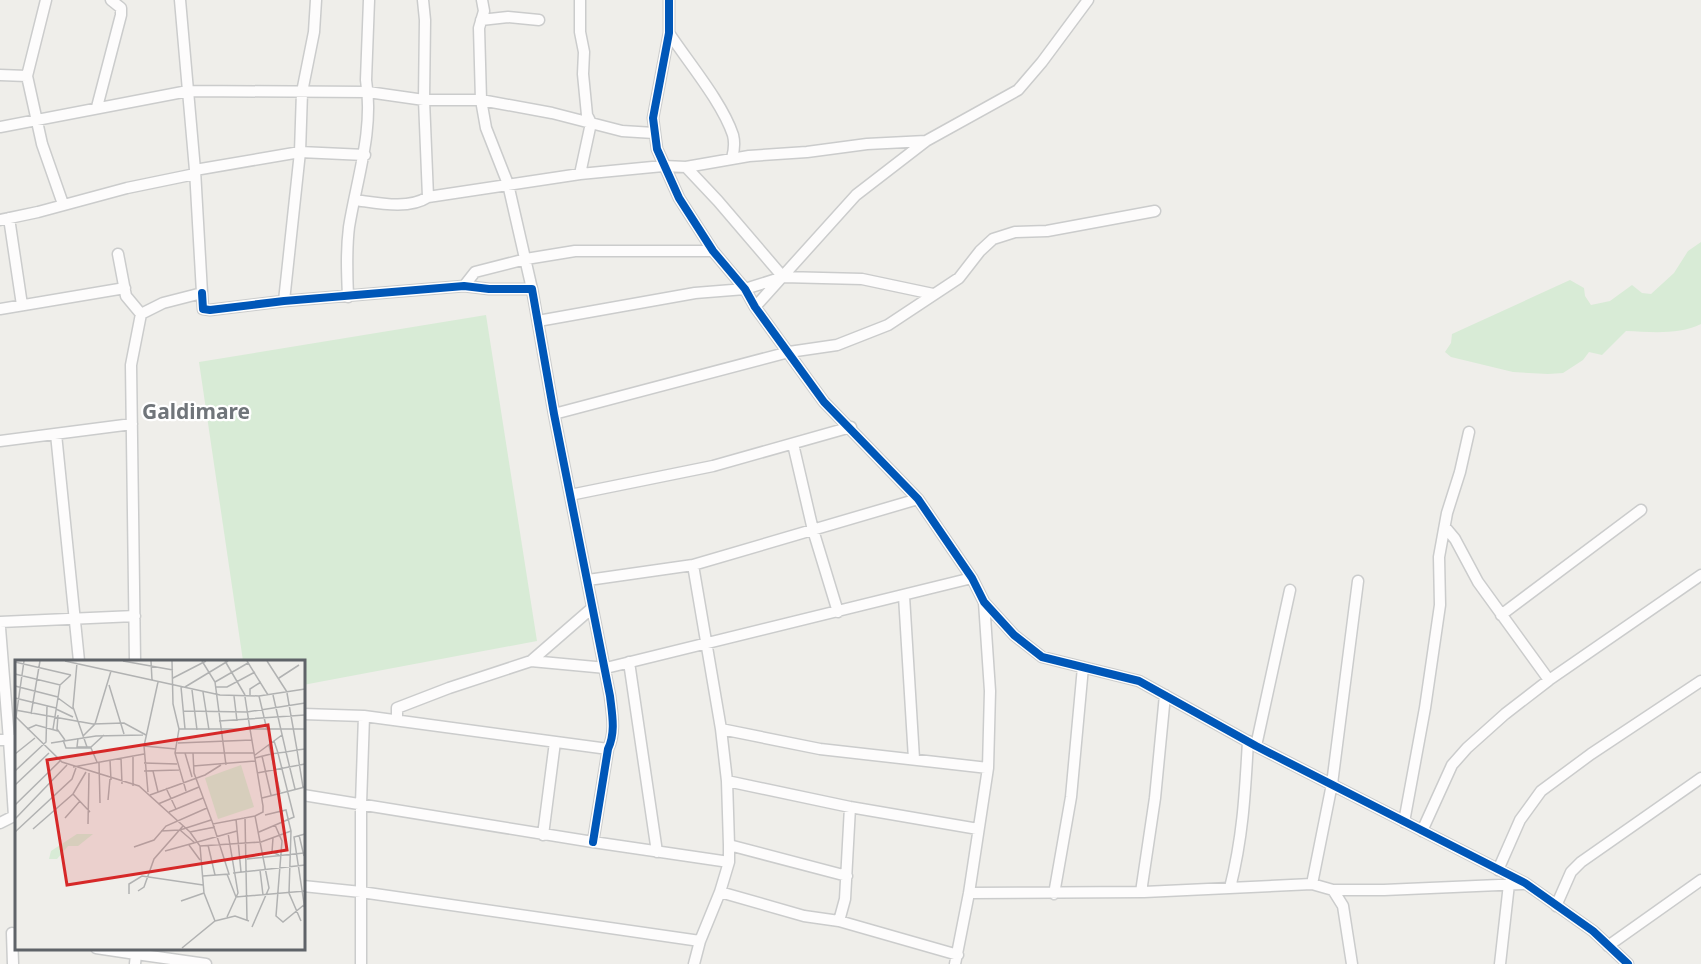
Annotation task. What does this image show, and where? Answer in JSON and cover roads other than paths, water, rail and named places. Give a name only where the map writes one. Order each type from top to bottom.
[{"type":"street","points":[[46,0],[27,76],[42,144],[63,204]]},
{"type":"street","points":[[97,107],[121,15],[121,8],[111,0]]},
{"type":"street","points":[[180,0],[195,172],[203,309],[464,286],[489,289],[532,289]]},
{"type":"street","points":[[284,301],[300,152],[302,92],[314,32],[316,0]]},
{"type":"street","points":[[348,297],[346,259],[364,155],[368,92],[366,80],[369,0]]},
{"type":"street","points":[[423,0],[428,196]]},
{"type":"street","points":[[482,0],[484,11],[479,28],[481,100],[486,128],[508,184],[526,259],[554,414],[606,668],[613,729],[593,843]]},
{"type":"street","points":[[580,0],[584,84],[587,115],[591,123],[580,174]]},
{"type":"street","points":[[669,0],[669,33],[653,118],[654,133],[663,166],[679,198],[713,250],[745,289],[755,307],[824,402],[918,500],[972,578],[984,602],[1014,635],[1042,657],[1138,681],[1252,744],[1525,884],[1593,932],[1628,964]]},
{"type":"street","points":[[755,307],[856,195],[926,141],[1018,90],[1042,63],[1088,0]]},
{"type":"street","points":[[481,20],[508,17],[539,20]]},
{"type":"street","points":[[669,33],[725,120],[733,136],[732,158]]},
{"type":"street","points":[[0,75],[27,76]]},
{"type":"street","points":[[0,127],[37,118],[188,91],[368,92],[424,100],[481,100],[543,111],[622,131],[654,133]]},
{"type":"street","points":[[355,200],[381,204],[415,204],[428,196],[580,174],[663,166],[686,167],[732,158],[867,144],[926,141]]},
{"type":"street","points":[[22,305],[5,219],[195,172],[300,152],[364,155]]},
{"type":"street","points":[[686,167],[783,277]]},
{"type":"street","points":[[554,414],[789,352],[837,345],[888,325],[959,278],[980,251],[993,239],[1015,232],[1047,231],[1155,211]]},
{"type":"street","points":[[464,286],[475,272],[526,259],[575,251],[713,250]]},
{"type":"street","points":[[118,254],[126,296],[141,314]]},
{"type":"street","points":[[538,321],[695,293],[745,289],[783,277],[862,279],[933,294]]},
{"type":"street","points":[[0,309],[125,288]]},
{"type":"street","points":[[141,314],[163,303],[202,293]]},
{"type":"street","points":[[135,660],[131,365],[141,314]]},
{"type":"street","points":[[0,441],[132,424]]},
{"type":"street","points":[[570,495],[713,466],[851,428]]},
{"type":"street","points":[[1404,822],[1425,708],[1440,605],[1439,557],[1469,432]]},
{"type":"street","points":[[56,434],[79,660]]},
{"type":"street","points":[[793,444],[813,530],[838,612]]},
{"type":"street","points":[[588,580],[693,565],[918,500]]},
{"type":"street","points":[[1501,615],[1641,510]]},
{"type":"street","points":[[1445,527],[1455,539],[1478,582],[1549,680]]},
{"type":"street","points":[[693,565],[721,729],[727,781],[729,845],[729,862],[694,964]]},
{"type":"street","points":[[1422,831],[1458,757],[1505,714],[1549,680],[1701,575]]},
{"type":"street","points":[[531,661],[606,668],[972,578]]},
{"type":"street","points":[[1312,884],[1332,784],[1358,581]]},
{"type":"street","points":[[1230,888],[1239,852],[1252,744],[1290,590]]},
{"type":"street","points":[[904,596],[914,759]]},
{"type":"street","points":[[720,891],[804,916],[839,921],[957,960],[988,768],[990,691],[984,602]]},
{"type":"street","points":[[397,720],[397,708],[531,661],[592,608]]},
{"type":"street","points":[[0,622],[135,616]]},
{"type":"street","points":[[0,628],[15,815],[0,823]]},
{"type":"street","points":[[629,662],[657,852]]},
{"type":"street","points":[[1054,894],[1071,797],[1083,667]]},
{"type":"street","points":[[1498,870],[1520,820],[1541,791],[1701,681]]},
{"type":"street","points":[[1141,892],[1155,798],[1165,695]]},
{"type":"street","points":[[304,714],[364,716],[608,749]]},
{"type":"street","points":[[361,964],[361,804],[364,716]]},
{"type":"street","points":[[721,729],[820,749],[988,768]]},
{"type":"street","points":[[543,834],[555,742]]},
{"type":"street","points":[[1556,906],[1571,873],[1581,862],[1701,778]]},
{"type":"street","points":[[727,781],[850,807],[978,829]]},
{"type":"street","points":[[304,795],[593,843],[729,862]]},
{"type":"street","points":[[839,921],[845,899],[850,807]]},
{"type":"street","points":[[729,845],[847,876]]},
{"type":"street","points":[[1608,946],[1701,880]]},
{"type":"street","points":[[969,893],[1141,892],[1312,884],[1333,890],[1384,890],[1525,884]]},
{"type":"street","points":[[1500,964],[1509,884]]},
{"type":"street","points":[[304,886],[360,892],[700,941]]},
{"type":"street","points":[[1333,890],[1343,906],[1352,964]]},
{"type":"street","points":[[9,932],[13,964]]},
{"type":"street","points":[[102,949],[206,964]]},
{"type":"district","name":"Galdimare","points":[[196,412]]}]
